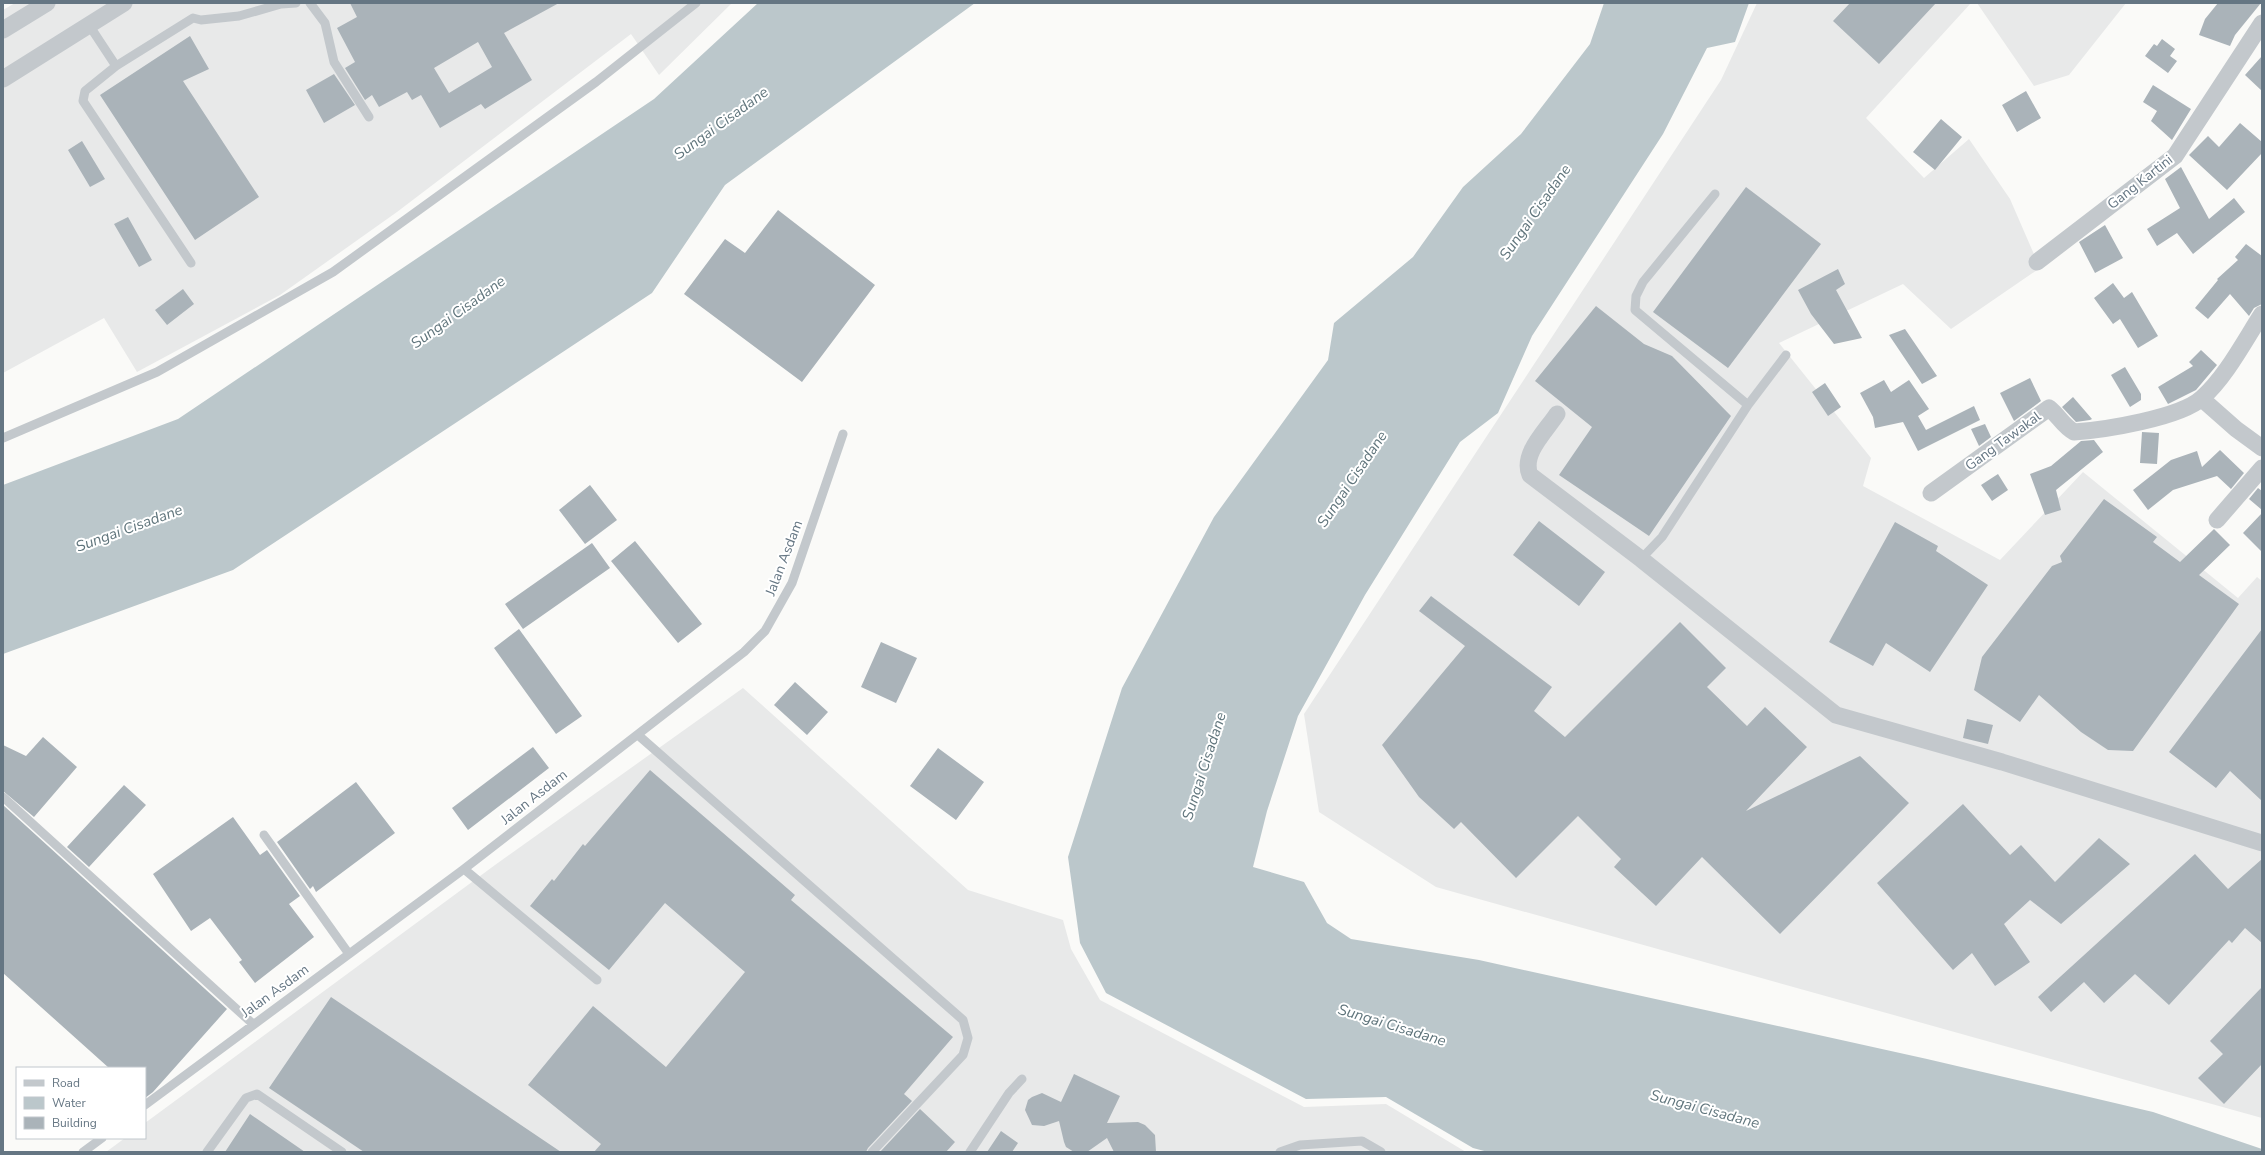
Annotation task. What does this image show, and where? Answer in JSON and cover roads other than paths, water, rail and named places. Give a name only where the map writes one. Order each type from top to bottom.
[{"type":"street","points":[[3,30],[47,3]]},
{"type":"street","points":[[3,79],[124,3]]},
{"type":"street","name":"Gang Kartini","points":[[2037,262],[2174,156],[2262,23]]},
{"type":"street","name":"Gang Tawakal","points":[[1931,493],[2049,408],[2058,415],[2065,428],[2074,432],[2137,422],[2185,407],[2202,399],[2218,381],[2262,314]]},
{"type":"street","points":[[2202,399],[2236,429],[2262,448]]},
{"type":"street","points":[[1557,414],[1528,458],[1527,467],[1530,475],[1641,559],[1836,715],[2002,762],[2262,843]]},
{"type":"street","points":[[2217,520],[2262,468]]},
{"type":"lane","points":[[191,263],[83,101],[85,91],[116,66],[193,18],[202,20],[239,16],[281,4],[296,3]]},
{"type":"lane","points":[[310,3],[325,23],[334,62],[369,117]]},
{"type":"lane","points":[[3,438],[157,372],[333,272],[596,82],[696,3]]},
{"type":"lane","points":[[89,25],[116,66]]},
{"type":"lane","points":[[1715,194],[1643,282],[1636,296],[1635,310],[1748,405]]},
{"type":"lane","points":[[1641,559],[1662,537],[1748,405],[1786,356]]},
{"type":"lane","name":"Jalan Asdam","points":[[146,1105],[464,868],[744,652],[765,631],[792,583],[843,434]]},
{"type":"lane","points":[[638,735],[963,1020],[968,1038],[963,1055],[872,1152]]},
{"type":"lane","points":[[3,797],[253,1024]]},
{"type":"lane","points":[[264,835],[349,954]]},
{"type":"lane","points":[[464,868],[597,980]]},
{"type":"lane","points":[[970,1152],[1009,1093],[1022,1079]]},
{"type":"lane","points":[[207,1152],[246,1098],[257,1094],[342,1152]]},
{"type":"lane","points":[[84,1152],[101,1139]]},
{"type":"lane","points":[[1280,1152],[1300,1145],[1362,1141],[1381,1152]]},
{"type":"water","name":"Sungai Cisadane","points":[[758,3],[975,3],[725,185],[652,293],[233,570],[3,654],[3,485],[178,419],[654,99]]},
{"type":"water","name":"Sungai Cisadane","points":[[1604,3],[1749,3],[1735,42],[1707,48],[1663,134],[1532,336],[1498,413],[1460,442],[1365,595],[1298,716],[1267,811],[1253,867],[1304,882],[1327,923],[1351,939],[1479,960],[1927,1059],[2153,1112],[2262,1149],[2262,1152],[1488,1152],[1473,1148],[1386,1097],[1306,1099],[1106,993],[1080,943],[1068,857],[1122,688],[1214,517],[1328,360],[1334,323],[1413,257],[1463,187],[1521,134],[1590,44]]}]
